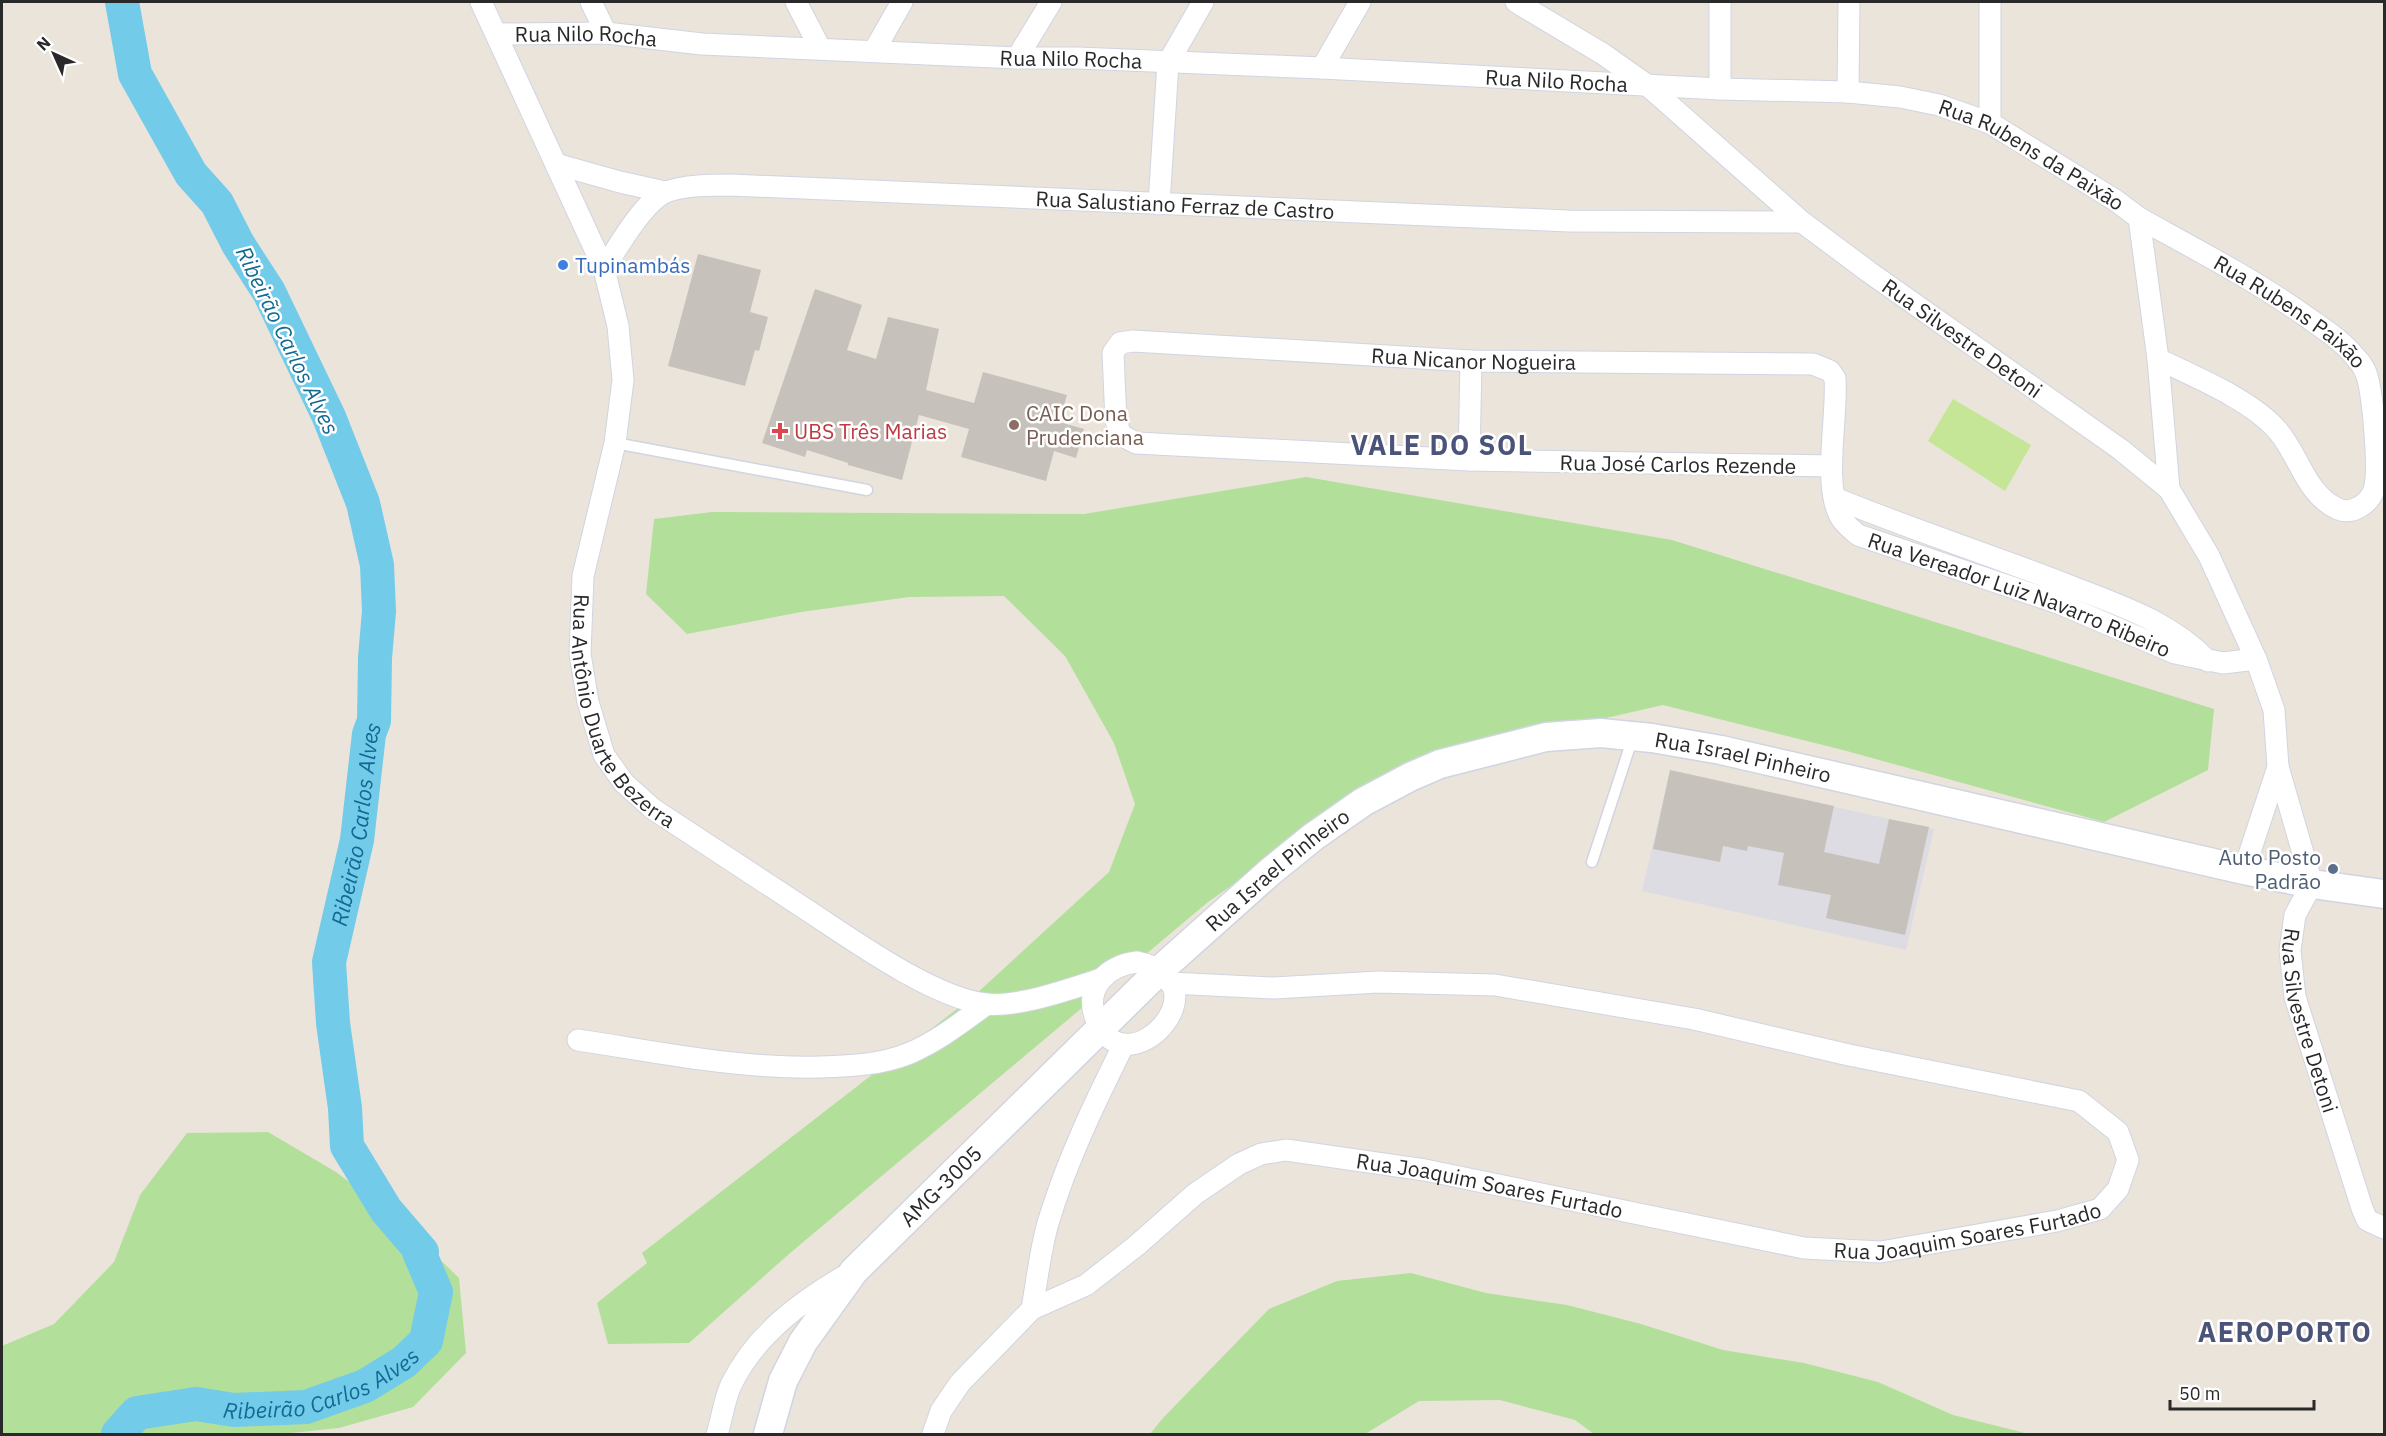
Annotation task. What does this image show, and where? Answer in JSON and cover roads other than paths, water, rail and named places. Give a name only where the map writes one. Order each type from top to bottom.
[{"type":"main road","name":"Rua Israel Pinheiro","points":[[1165,977],[1270,871],[1363,802],[1440,764],[1546,737],[1601,734],[1633,736],[1721,750],[2244,870],[2312,884],[2385,894]]},
{"type":"main road","name":"AMG-3005","points":[[768,1434],[783,1381],[803,1342],[854,1271],[1100,1028],[1165,977]]},
{"type":"street","name":"Rua Antônio Duarte Bezerra","points":[[481,2],[604,269],[618,326],[623,380],[615,443],[584,576],[580,654],[588,702],[604,755],[624,783],[653,809],[848,937],[954,995],[987,1004],[1055,994],[1101,979]]},
{"type":"street","points":[[591,2],[606,33]]},
{"type":"street","points":[[796,2],[820,48]]},
{"type":"street","points":[[874,51],[902,2]]},
{"type":"street","points":[[1017,58],[1051,2]]},
{"type":"street","points":[[1159,204],[1168,63],[1203,2]]},
{"type":"street","points":[[1322,68],[1360,2]]},
{"type":"street","name":"Rua Silvestre Detoni","points":[[1516,2],[1603,54],[1647,85],[1802,222],[2120,449],[2169,489],[2209,556],[2256,659],[2274,710],[2278,767],[2312,884],[2295,915],[2290,950],[2295,998],[2362,1208],[2367,1220],[2385,1228]]},
{"type":"street","points":[[1720,2],[1720,89]]},
{"type":"street","points":[[1848,92],[1849,2]]},
{"type":"street","points":[[1989,123],[1990,2]]},
{"type":"street","name":"Rua Nilo Rocha","points":[[496,34],[606,33],[702,44],[1017,58],[1322,68],[1647,85]]},
{"type":"street","name":"Rua Rubens da Paixão","points":[[1647,85],[1848,92],[1900,97],[1939,105],[1989,123],[2115,200],[2139,218],[2158,359],[2169,489]]},
{"type":"street","points":[[556,164],[665,192]]},
{"type":"street","name":"Rua Salustiano Ferraz de Castro","points":[[665,192],[731,184],[1568,221],[1802,222]]},
{"type":"street","points":[[604,269],[631,227],[665,192]]},
{"type":"street","name":"Rua Rubens Paixão","points":[[2139,218],[2235,271],[2289,305],[2334,336],[2357,358],[2366,372],[2370,388],[2377,471],[2373,492],[2356,509],[2348,511],[2338,509],[2315,490],[2278,430],[2236,398],[2158,359]]},
{"type":"street","name":"Rua Nicanor Nogueira","points":[[1129,441],[1118,430],[1116,421],[1113,352],[1120,343],[1133,341],[1471,361],[1813,364],[1830,371],[1835,378]]},
{"type":"street","points":[[1469,460],[1471,361]]},
{"type":"street","name":"Rua Vereador Luiz Navarro Ribeiro","points":[[1835,378],[1831,466],[1835,498],[1840,516],[1858,535],[2058,603],[2175,653],[2209,662],[2223,663],[2256,659]]},
{"type":"street","name":"Rua José Carlos Rezende","points":[[1129,441],[1145,445],[1469,460],[1831,466]]},
{"type":"street","name":"Rua Silvestre Detoni","points":[[2244,870],[2278,767]]},
{"type":"street","name":"Rua Joaquim Soares Furtado","points":[[933,1434],[941,1411],[960,1383],[1032,1309],[1086,1284],[1136,1246],[1195,1194],[1239,1164],[1269,1152],[1286,1150],[1425,1170],[1804,1248],[1881,1252],[2057,1221],[2100,1209],[2118,1190],[2128,1160],[2118,1132],[2079,1101],[1849,1055],[1694,1018],[1495,985],[1378,982],[1274,988],[1165,977],[1137,962],[1123,963],[1111,969],[1101,979]]},
{"type":"street","points":[[1101,979],[1094,991],[1092,1005],[1095,1018],[1100,1028],[1112,1039],[1124,1044],[1146,1040],[1166,1024],[1174,1004],[1174,992],[1165,977]]},
{"type":"street","points":[[578,1040],[707,1060],[787,1068],[881,1063],[936,1041],[987,1004]]},
{"type":"street","points":[[1032,1309],[1048,1225],[1067,1168],[1093,1107],[1124,1044]]},
{"type":"street","points":[[717,1434],[730,1387],[745,1361],[758,1345],[783,1319],[816,1292],[854,1271]]},
{"type":"lane","points":[[615,443],[867,490]]},
{"type":"lane","points":[[1592,862],[1633,736]]},
{"type":"waterway","name":"Ribeirão Carlos Alves","points":[[118,1434],[137,1413],[196,1404],[234,1410],[306,1407],[365,1386],[404,1362],[426,1341],[436,1292],[419,1252],[422,1252],[386,1210],[347,1146],[345,1108],[333,1023],[329,962],[357,840],[369,734],[374,721],[375,658],[379,611],[377,565],[363,503],[329,417],[269,292],[238,244],[217,203],[191,174],[135,74],[122,2]]},
{"type":"place","name":"Tupinambás","points":[[563,265]]},
{"type":"place","name":"CAIC Dona Prudenciana","points":[[1014,425]]},
{"type":"place","name":"UBS Três Marias","points":[[780,431]]},
{"type":"place","name":"Auto Posto Padrão","points":[[2333,869]]},
{"type":"district","name":"VALE DO SOL","points":[[1442,444]]},
{"type":"district","name":"AEROPORTO","points":[[2285,1331]]}]
